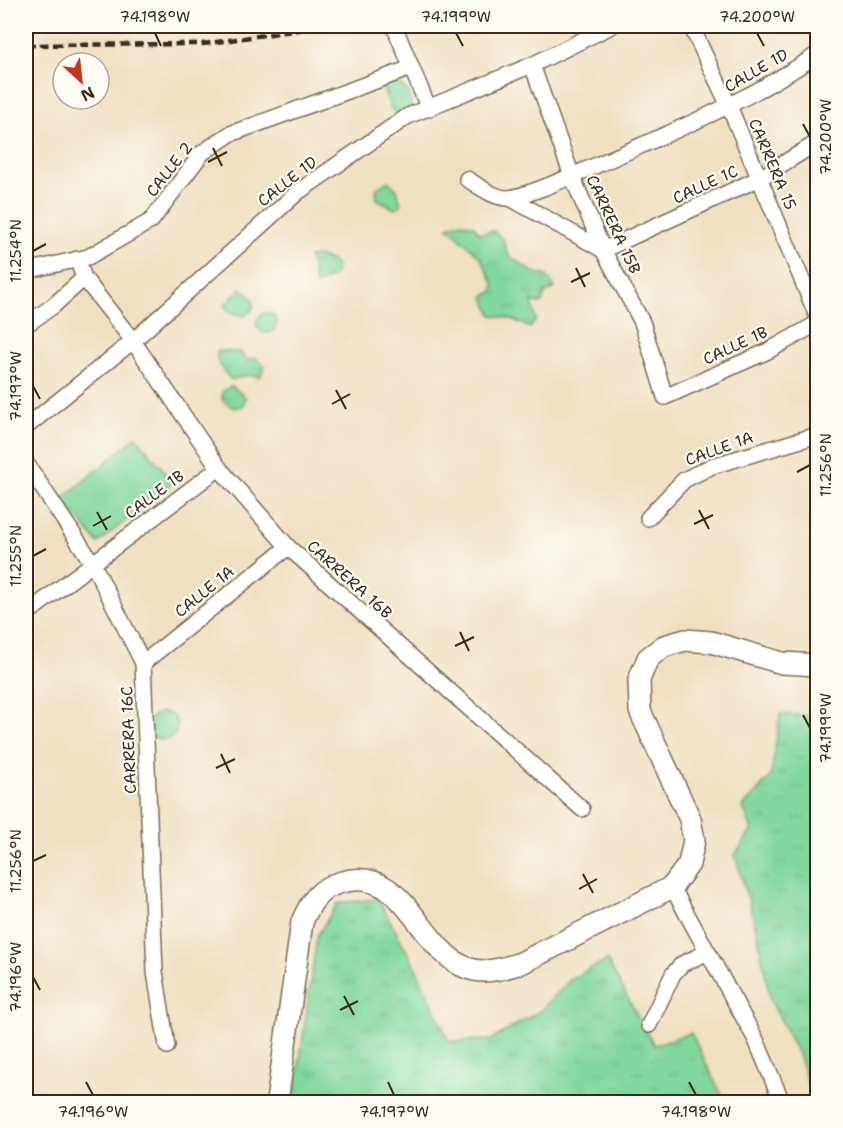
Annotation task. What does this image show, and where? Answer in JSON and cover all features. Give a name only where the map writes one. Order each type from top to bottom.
[{"type":"street","points":[[394,26],[429,109]]},
{"type":"street","name":"CALLE 1D","points":[[26,427],[133,341],[298,192],[408,116],[532,65],[611,26]]},
{"type":"street","name":"CARRERA 15","points":[[691,26],[729,106],[818,318]]},
{"type":"street","name":"CALLE 1D","points":[[510,198],[572,176],[729,106],[775,84],[818,54]]},
{"type":"street","name":"CARRERA 15B","points":[[532,65],[572,176],[603,250],[642,322],[665,397]]},
{"type":"street","name":"CALLE 2","points":[[26,271],[88,257],[151,221],[202,153],[230,134],[411,68]]},
{"type":"street","name":"CALLE 1C","points":[[603,250],[760,178],[818,142]]},
{"type":"street","points":[[467,179],[499,197],[510,198],[603,250]]},
{"type":"street","name":"CARRERA 16B","points":[[77,259],[84,278],[133,341],[219,468],[288,547],[582,809]]},
{"type":"street","points":[[26,325],[53,306],[84,278]]},
{"type":"street","name":"CALLE 1B","points":[[665,397],[768,351],[818,323]]},
{"type":"street","name":"CALLE 1A","points":[[648,518],[684,480],[712,466],[818,435]]},
{"type":"street","name":"CARRERA 16C","points":[[26,463],[93,564],[142,663],[155,972],[167,1046]]},
{"type":"street","name":"CALLE 1B","points":[[26,614],[219,468]]},
{"type":"street","name":"CALLE 1A","points":[[142,663],[288,547]]},
{"type":"street","points":[[277,1102],[302,922],[311,901],[327,886],[357,878],[378,883],[407,906],[449,959],[468,969],[494,971],[521,963],[672,887],[689,864],[694,840],[690,819],[640,711],[639,680],[648,658],[664,646],[685,640],[711,642],[782,663],[818,665]]},
{"type":"street","points":[[672,887],[756,1040],[782,1102]]},
{"type":"street","points":[[649,1025],[673,974],[681,964],[708,952]]},
{"type":"green space","points":[[393,78],[410,93],[411,109],[395,117],[381,84]]},
{"type":"green space","points":[[388,181],[397,190],[401,205],[395,209],[377,199],[376,189]]},
{"type":"green space","points":[[461,222],[474,226],[480,234],[492,230],[503,239],[508,255],[533,272],[547,276],[555,288],[545,293],[541,304],[532,301],[536,320],[530,328],[512,319],[492,315],[484,297],[493,291],[494,285],[481,258],[448,227]]},
{"type":"green space","points":[[317,256],[332,261],[337,267],[334,276],[316,285],[309,257]]},
{"type":"green space","points":[[241,288],[252,298],[254,306],[244,316],[228,311],[225,305]]},
{"type":"green space","points":[[267,313],[274,316],[277,323],[274,330],[267,333],[260,330],[257,323],[260,316]]},
{"type":"green space","points":[[218,351],[240,352],[247,360],[255,358],[265,366],[260,377],[247,375],[232,380],[216,358]]},
{"type":"green space","points":[[232,386],[246,398],[242,406],[234,408],[222,400],[222,392]]},
{"type":"green space","points":[[136,437],[173,482],[98,543],[62,499]]},
{"type":"green space","points":[[817,708],[818,1102],[814,1102],[798,1054],[770,999],[757,930],[735,855],[752,830],[743,807],[771,776],[780,714],[816,716]]},
{"type":"green space","points":[[163,712],[173,716],[177,726],[173,736],[163,740],[153,736],[149,726],[153,716]]},
{"type":"green space","points":[[378,899],[416,968],[449,1041],[491,1040],[540,1011],[571,979],[607,960],[654,1045],[691,1033],[725,1102],[294,1102],[317,936],[338,903]]},
{"type":"railway","points":[[26,45],[203,44],[326,26]]}]
